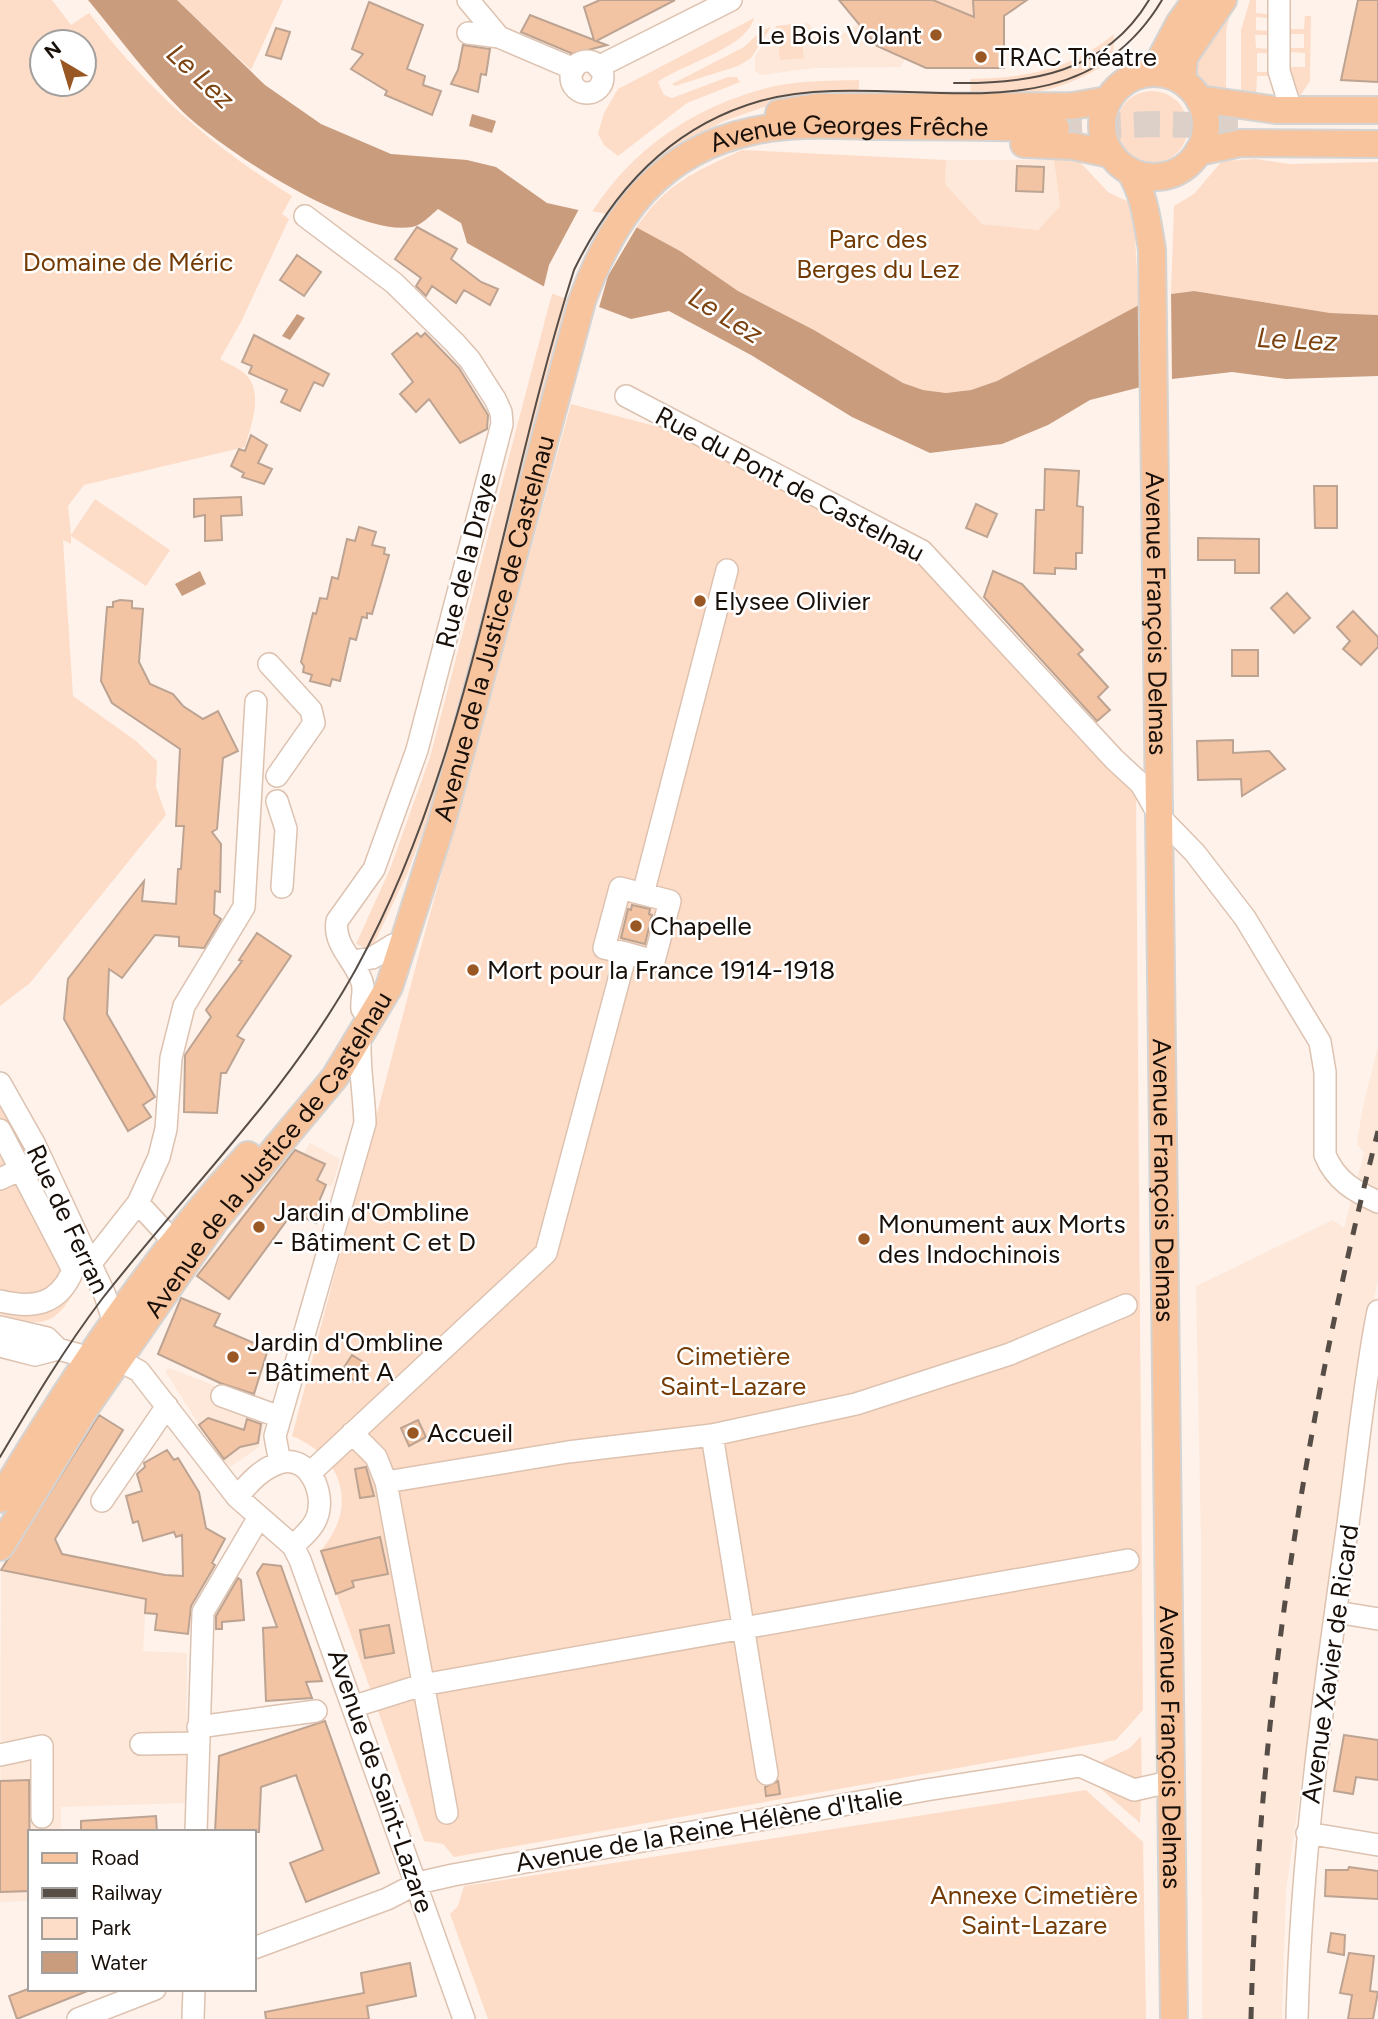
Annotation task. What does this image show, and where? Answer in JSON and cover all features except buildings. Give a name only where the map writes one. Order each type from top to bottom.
[{"type":"main road","points":[[1153,73],[1179,24],[1196,0]]},
{"type":"main road","points":[[1223,0],[1184,57],[1191,90],[1206,126],[1198,152],[1186,165],[1171,174],[1143,176],[1130,171],[1110,154],[1102,127],[1108,100],[1127,80],[1153,73],[1191,90],[1276,110],[1378,110]]},
{"type":"main road","name":"Avenue Georges Frêche","points":[[754,131],[781,112],[816,107],[1072,106],[1108,100]]},
{"type":"main road","name":"Avenue Georges Frêche","points":[[567,354],[594,268],[611,232],[652,182],[696,150],[754,131],[819,125],[1058,137],[1110,154]]},
{"type":"main road","points":[[1247,126],[1378,128]]},
{"type":"main road","points":[[1198,152],[1241,143],[1378,144]]},
{"type":"main road","points":[[1130,171],[1146,207],[1152,249]]},
{"type":"main road","points":[[1152,249],[1162,191],[1171,174]]},
{"type":"main road","name":"Avenue François Delmas","points":[[1152,249],[1174,2019]]},
{"type":"main road","name":"Avenue de la Justice de Castelnau","points":[[0,1546],[86,1407],[215,1221],[296,1128],[360,1039],[389,987],[416,912],[415,901],[441,825],[567,354]]},
{"type":"main road","name":"Avenue de la Justice de Castelnau","points":[[0,1499],[87,1357],[113,1320],[173,1241],[295,1103],[331,1056],[379,984],[407,908],[415,901]]},
{"type":"main road","name":"Avenue de la Justice de Castelnau","points":[[113,1320],[120,1361]]},
{"type":"main road","points":[[87,1357],[120,1361]]},
{"type":"street","points":[[468,0],[499,37]]},
{"type":"street","points":[[468,33],[499,37],[574,69],[586,62],[598,67],[731,0]]},
{"type":"street","points":[[1276,110],[1288,100],[1279,72],[1279,0]]},
{"type":"street","name":"Rue de la Draye","points":[[305,216],[394,283],[455,343],[480,374],[501,412],[502,424],[417,750],[374,869],[337,921],[339,943],[353,961],[364,990],[362,1009]]},
{"type":"street","name":"Rue du Pont de Castelnau","points":[[626,396],[922,551],[1141,784],[1160,817],[1195,853],[1245,918],[1320,1042],[1325,1072],[1325,1155],[1337,1176],[1353,1190],[1378,1202]]},
{"type":"street","points":[[643,894],[727,570]]},
{"type":"street","points":[[269,664],[311,710],[314,723],[277,776]]},
{"type":"street","points":[[91,1264],[138,1203],[159,1157],[166,1129],[171,1058],[184,1006],[243,906],[257,702]]},
{"type":"street","points":[[254,772],[277,776]]},
{"type":"street","points":[[252,802],[269,804],[277,801],[284,791],[277,776]]},
{"type":"street","points":[[277,801],[286,829],[282,887]]},
{"type":"street","points":[[620,888],[670,901],[654,961],[626,953],[604,948],[620,888]]},
{"type":"street","points":[[353,961],[372,958],[393,945]]},
{"type":"street","points":[[310,1473],[546,1253],[626,953]]},
{"type":"street","points":[[280,1463],[275,1436],[319,1245],[365,1123],[365,1099],[359,1081],[360,1039]]},
{"type":"street","name":"Rue de Ferran","points":[[0,1083],[42,1160],[91,1264],[113,1320]]},
{"type":"street","points":[[0,1130],[73,1270],[67,1284],[43,1304],[23,1307],[0,1301]]},
{"type":"street","points":[[0,1179],[42,1160]]},
{"type":"street","points":[[138,1203],[173,1241]]},
{"type":"street","points":[[386,1482],[568,1452],[712,1435],[856,1404],[1010,1353],[1126,1305]]},
{"type":"street","name":"Avenue Xavier de Ricard","points":[[1297,2019],[1307,1833],[1360,1444],[1365,1375],[1378,1311]]},
{"type":"street","points":[[0,1327],[47,1338],[58,1349],[87,1357]]},
{"type":"street","points":[[0,1346],[35,1355],[58,1349]]},
{"type":"street","points":[[120,1361],[139,1371],[237,1497],[293,1546],[317,1518],[320,1502],[318,1486],[310,1473],[291,1462],[280,1463],[259,1474],[237,1497]]},
{"type":"street","points":[[222,1396],[281,1417]]},
{"type":"street","points":[[102,1501],[167,1406]]},
{"type":"street","points":[[352,1433],[376,1457],[386,1482],[447,1813]]},
{"type":"street","points":[[712,1435],[741,1629],[767,1774]]},
{"type":"street","points":[[196,1830],[203,1612],[259,1517]]},
{"type":"street","name":"Avenue de Saint-Lazare","points":[[293,1546],[307,1575],[355,1706],[464,2019]]},
{"type":"street","points":[[355,1706],[422,1685],[1128,1560]]},
{"type":"street","points":[[1336,1612],[1378,1619]]},
{"type":"street","points":[[141,1744],[316,1711]]},
{"type":"street","points":[[0,1755],[42,1746],[42,1816]]},
{"type":"street","name":"Avenue de la Reine Hélène d'Italie","points":[[256,1947],[387,1899],[418,1883],[926,1790],[1080,1766],[1135,1790],[1170,1782]]},
{"type":"street","points":[[1307,1833],[1378,1844]]},
{"type":"street","points":[[78,2019],[150,1991]]},
{"type":"street","points":[[193,2019],[194,1991]]},
{"type":"shaded area","points":[[868,17],[913,42],[901,67],[815,68],[760,75],[755,71],[755,56],[776,26],[809,23],[814,31],[845,33]]},
{"type":"shaded area","points":[[946,160],[1054,160],[1060,206],[1038,230],[982,224],[945,184]]},
{"type":"shaded area","points":[[1378,1046],[1378,1278],[1356,1397],[1286,1890],[1282,2019],[1202,2019],[1201,1540],[1196,1286],[1333,1220],[1344,1228],[1364,1153],[1357,1144]]},
{"type":"shaded area","points":[[310,1143],[340,1159],[332,1187],[286,1165],[294,1149],[304,1153]]},
{"type":"shaded area","points":[[169,1368],[268,1406],[259,1447],[230,1467],[222,1461],[165,1371]]},
{"type":"shaded area","points":[[1,1571],[146,1599],[143,1651],[187,1653],[186,1803],[61,1807],[61,1830],[28,1830],[28,1901],[0,1902]]},
{"type":"green space","name":"Domaine de Méric","points":[[0,0],[52,0],[71,25],[89,13],[134,67],[182,114],[234,157],[292,196],[282,214],[289,219],[241,322],[220,359],[244,373],[254,389],[255,408],[245,447],[84,485],[68,506],[71,535],[95,499],[170,550],[146,586],[71,536],[71,544],[63,540],[73,696],[136,741],[157,761],[156,787],[166,815],[30,983],[0,1006]]},
{"type":"green space","points":[[177,0],[283,0],[251,70]]},
{"type":"green space","points":[[933,0],[973,0],[976,20]]},
{"type":"green space","points":[[1250,0],[1256,0],[1256,13],[1268,14],[1267,18],[1256,17],[1256,30],[1269,31],[1269,35],[1255,35],[1256,48],[1271,49],[1270,53],[1257,53],[1257,72],[1269,72],[1269,76],[1257,76],[1256,94],[1269,95],[1265,100],[1243,96],[1241,91],[1241,30]]},
{"type":"green space","points":[[1230,12],[1226,32],[1226,97],[1208,89],[1197,80],[1194,70],[1202,48]]},
{"type":"green space","points":[[1305,16],[1311,16],[1310,81],[1300,96],[1285,67],[1305,67],[1305,53],[1290,52],[1290,48],[1304,48],[1304,34],[1288,34],[1288,29],[1304,29]]},
{"type":"green space","points":[[754,18],[749,29],[727,47],[658,82],[664,95],[672,98],[728,77],[737,77],[740,82],[687,103],[618,156],[604,145],[598,134],[604,113],[618,89]]},
{"type":"green space","points":[[800,23],[804,58],[780,60],[776,26]]},
{"type":"green space","points":[[771,27],[751,58],[738,66],[675,86],[672,84],[744,47],[761,31]]},
{"type":"green space","points":[[1114,34],[1113,60],[1078,79],[1028,94],[971,98],[970,79],[1010,77],[1046,70],[1081,56]]},
{"type":"green space","points":[[859,80],[859,98],[804,101],[764,107],[724,121],[665,156],[578,272],[428,819],[407,874],[371,950],[356,944],[390,869],[430,757],[550,301],[565,262],[583,227],[628,166],[656,141],[688,120],[723,103],[775,86]]},
{"type":"green space","points":[[1152,91],[1172,97],[1182,107],[1188,127],[1182,147],[1172,157],[1152,163],[1132,157],[1122,147],[1116,127],[1122,107],[1132,97]]},
{"type":"green space","name":"Parc des Berges du Lez","points":[[742,150],[946,160],[945,184],[982,224],[1038,230],[1060,206],[1054,160],[1078,160],[1108,192],[1133,204],[1139,305],[997,381],[971,390],[946,393],[923,390],[903,383],[814,330],[738,291],[636,228],[670,189],[696,172]]},
{"type":"green space","points":[[1256,159],[1289,164],[1378,162],[1378,315],[1330,313],[1194,291],[1171,294],[1174,206],[1194,194],[1222,161]]},
{"type":"green space","name":"Cimetière Saint-Lazare","points":[[571,404],[678,432],[922,559],[1136,789],[1143,1710],[1116,1740],[454,1857],[443,1844],[424,1841],[321,1550],[333,1534],[339,1517],[342,1501],[340,1485],[334,1470],[324,1457],[310,1445],[292,1436],[419,954]]},
{"type":"green space","points":[[0,1091],[84,1262],[70,1299],[56,1315],[39,1322],[0,1314]]},
{"type":"green space","points":[[1141,1736],[1142,1783],[1095,1765],[1130,1748]]},
{"type":"green space","points":[[1094,1783],[1141,1798],[1140,1823]]},
{"type":"green space","name":"Annexe Cimetière Saint-Lazare","points":[[1086,1790],[1143,1842],[1146,2019],[488,2019],[450,1914],[458,1906],[464,1886]]},
{"type":"water","name":"Le Lez","points":[[88,0],[177,0],[265,85],[321,124],[391,154],[467,160],[496,167],[547,203],[623,220],[680,251],[738,291],[814,330],[903,383],[923,390],[946,393],[971,390],[997,381],[1139,305],[1171,294],[1194,291],[1330,313],[1378,315],[1378,376],[1286,379],[1232,372],[1172,379],[1090,400],[1048,425],[1002,444],[930,453],[852,417],[751,355],[669,311],[631,319],[543,286],[467,243],[461,223],[438,209],[416,226],[388,226],[358,219],[291,187],[227,147],[182,111],[145,71]]},
{"type":"water","points":[[472,114],[496,121],[492,133],[469,126]]},
{"type":"water","points":[[297,314],[305,318],[290,340],[282,336]]},
{"type":"water","points":[[200,571],[206,584],[182,596],[175,584]]},
{"type":"pier","points":[[579,209],[624,217],[638,225],[608,276],[598,311],[543,290],[549,265]]},
{"type":"pier","points":[[1171,290],[1172,382],[1141,390],[1140,301]]},
{"type":"tunnel","points":[[1056,128],[1153,124],[1247,126]]},
{"type":"tram line","points":[[954,83],[1011,81],[1064,69],[1088,59],[1111,44],[1131,25],[1149,0]]},
{"type":"tram line","points":[[0,1457],[88,1318],[300,1057],[356,969],[396,886],[429,801],[457,714],[548,357],[574,270],[607,213],[627,188],[673,144],[728,112],[760,101],[813,92],[978,93],[1031,89],[1080,74],[1124,46],[1162,0]]},
{"type":"railway","points":[[1251,2019],[1263,1795],[1289,1572],[1328,1350],[1378,1131]]},
{"type":"place","name":"Le Bois Volant","points":[[936,35]]},
{"type":"place","name":"TRAC Théatre","points":[[981,57]]},
{"type":"place","name":"Elysee Olivier","points":[[700,601]]},
{"type":"place","name":"Chapelle","points":[[636,926]]},
{"type":"place","name":"Mort pour la France 1914-1918","points":[[473,970]]},
{"type":"place","name":"Jardin d'Ombline - Bâtiment C et D","points":[[259,1227]]},
{"type":"place","name":"Monument aux Morts des Indochinois","points":[[864,1239]]},
{"type":"place","name":"Jardin d'Ombline - Bâtiment A","points":[[233,1357]]},
{"type":"place","name":"Accueil","points":[[413,1433]]}]
